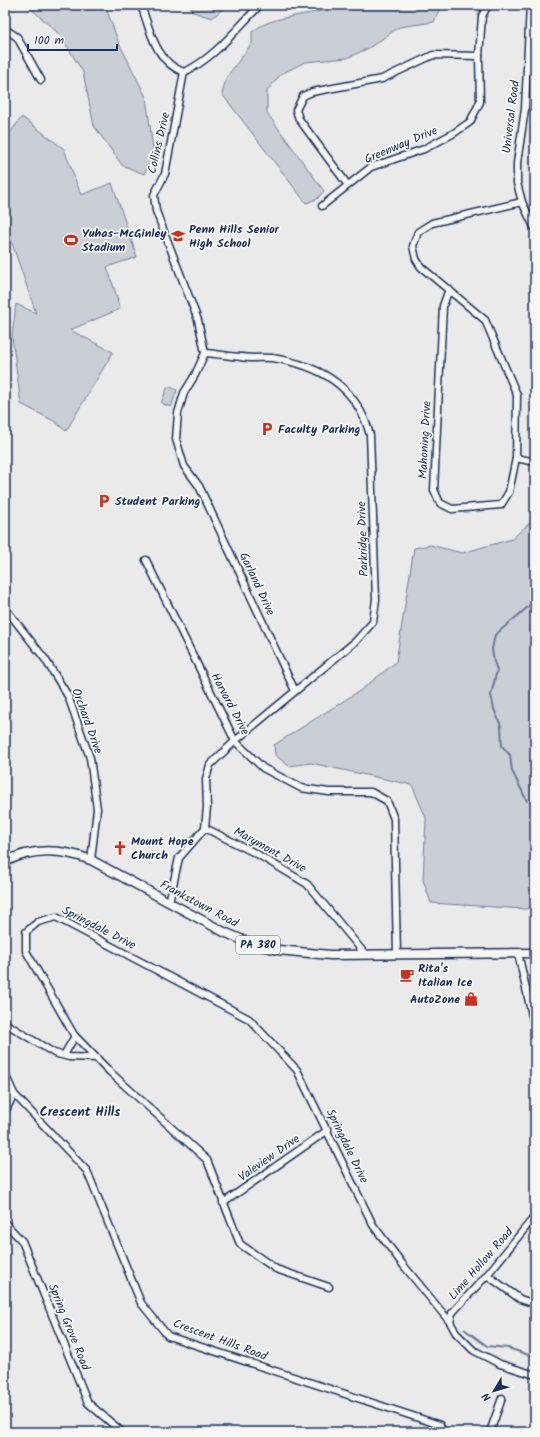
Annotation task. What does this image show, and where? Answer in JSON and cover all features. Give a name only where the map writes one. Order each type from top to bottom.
[{"type":"main road","name":"Frankstown Road","points":[[5,862],[28,853],[47,850],[68,852],[90,860],[224,932],[265,947],[309,954],[535,953]]},
{"type":"street","points":[[141,5],[158,51],[169,64],[184,72],[196,67],[260,5]]},
{"type":"street","name":"Greenway Drive","points":[[322,206],[347,184],[371,167],[424,149],[454,133],[470,122],[480,102],[479,56],[482,16],[488,5]]},
{"type":"street","name":"Universal Road","points":[[530,5],[525,109],[516,163],[517,183],[522,202],[535,229]]},
{"type":"street","points":[[5,29],[17,37],[41,80]]},
{"type":"street","points":[[347,184],[299,119],[296,110],[303,96],[312,92],[382,79],[433,55],[479,56]]},
{"type":"street","name":"Collins Drive","points":[[184,72],[165,174],[154,195],[156,211],[198,320],[205,353]]},
{"type":"street","points":[[522,202],[432,224],[418,232],[414,246],[416,259],[421,267],[485,320],[517,395],[516,458],[535,462]]},
{"type":"street","name":"Mahoning Drive","points":[[449,289],[443,306],[434,490],[440,502],[452,509],[501,505],[509,492],[516,458]]},
{"type":"street","name":"Garland Drive","points":[[205,353],[195,375],[184,393],[178,413],[176,439],[184,466],[199,486],[295,691]]},
{"type":"street","name":"Parkridge Drive","points":[[205,353],[222,354],[242,358],[270,358],[301,363],[323,373],[339,384],[356,402],[366,418],[370,435],[376,599],[373,622],[356,641],[235,740],[210,765],[206,779],[207,807],[205,828]]},
{"type":"street","name":"Harvard Drive","points":[[146,560],[235,740],[263,768],[301,788],[329,792],[371,792],[387,801],[394,820],[397,954]]},
{"type":"street","name":"Orchard Drive","points":[[5,608],[45,659],[68,696],[90,758],[97,810],[90,860]]},
{"type":"street","points":[[169,903],[180,858],[205,828]]},
{"type":"street","name":"Marymont Drive","points":[[205,828],[257,854],[307,884],[365,954]]},
{"type":"street","name":"Springdale Drive","points":[[329,1287],[276,1269],[240,1244],[207,1160],[110,1072],[75,1036],[26,951],[26,932],[38,922],[56,917],[249,1019],[297,1070],[328,1130],[373,1225],[404,1266],[450,1322]]},
{"type":"street","points":[[518,953],[535,1029]]},
{"type":"street","points":[[5,1023],[40,1046],[64,1055],[97,1058]]},
{"type":"street","points":[[64,1055],[75,1036]]},
{"type":"street","name":"Crescent Hills Road","points":[[5,1074],[14,1094],[87,1171],[141,1303],[168,1336],[440,1425],[443,1432]]},
{"type":"street","points":[[5,1112],[14,1094]]},
{"type":"street","name":"Valeview Drive","points":[[223,1203],[328,1130]]},
{"type":"street","name":"Lime Hollow Road","points":[[450,1322],[452,1313],[487,1275],[535,1216]]},
{"type":"street","name":"Spring Grove Road","points":[[5,1223],[22,1241],[88,1403],[122,1432]]},
{"type":"street","points":[[487,1275],[520,1299],[535,1304]]},
{"type":"street","points":[[450,1322],[456,1333],[473,1350],[500,1364],[535,1375]]},
{"type":"street","points":[[490,1432],[502,1398]]},
{"type":"shaded area","points":[[27,5],[105,5],[118,41],[146,97],[154,156],[144,174],[122,165],[94,126],[83,72],[60,35]]},
{"type":"shaded area","points":[[189,5],[228,5],[212,18],[193,12]]},
{"type":"shaded area","points":[[337,5],[441,5],[434,22],[399,27],[369,48],[347,58],[305,62],[281,74],[267,91],[267,113],[324,191],[317,199],[306,203],[222,94],[226,78],[252,43],[252,32],[271,22],[316,12]]},
{"type":"shaded area","name":"Yuhas-McGinley Stadium","points":[[22,117],[64,149],[81,195],[112,183],[137,257],[107,267],[120,309],[70,330],[113,352],[66,431],[54,421],[21,404],[12,337],[16,304],[36,313],[5,223],[5,139]]},
{"type":"shaded area","points":[[168,386],[177,390],[171,407],[161,403]]},
{"type":"shaded area","points":[[535,518],[535,619],[531,623],[535,644],[535,907],[525,909],[431,903],[423,880],[426,818],[412,785],[311,763],[289,766],[275,755],[274,745],[361,690],[396,662],[414,548],[430,545],[462,553],[512,539]]},
{"type":"waterway","points":[[527,801],[512,771],[510,755],[502,746],[501,726],[494,709],[491,695],[497,670],[492,649],[495,635],[535,601]]},
{"type":"waterway","points":[[464,1329],[487,1346],[508,1348],[535,1357]]},
{"type":"place","name":"Penn Hills Senior High School","points":[[178,236]]},
{"type":"place","name":"Yuhas-McGinley Stadium","points":[[71,240]]},
{"type":"place","name":"Faculty Parking","points":[[267,429]]},
{"type":"place","name":"Student Parking","points":[[104,501]]},
{"type":"place","name":"Mount Hope Church","points":[[120,848]]},
{"type":"place","name":"Rita's Italian Ice","points":[[407,975]]},
{"type":"place","name":"AutoZone","points":[[471,999]]},
{"type":"district","name":"Crescent Hills","points":[[80,1112]]}]
